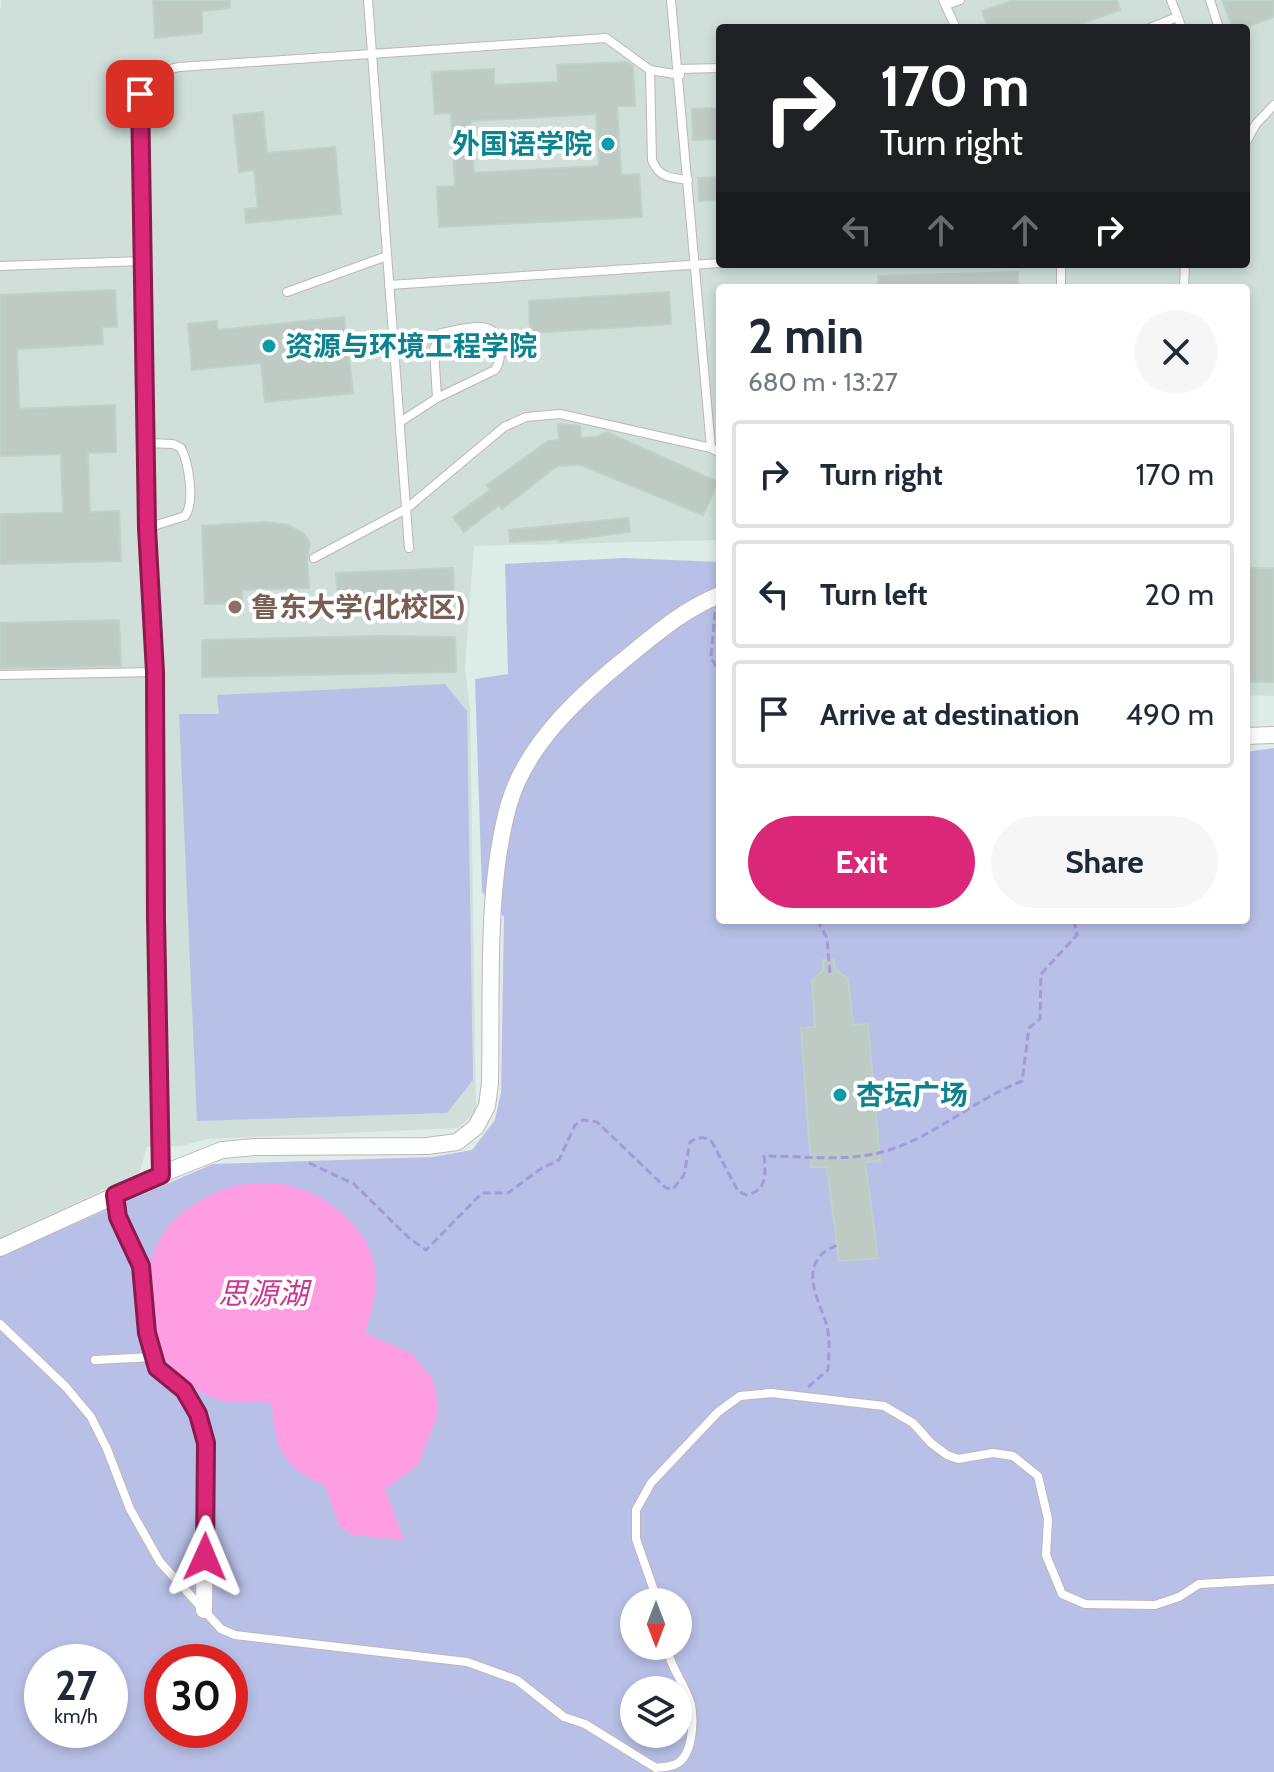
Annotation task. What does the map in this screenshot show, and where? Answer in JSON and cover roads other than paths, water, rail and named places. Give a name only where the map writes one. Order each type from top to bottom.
[{"type":"street","points":[[0,1248],[222,1150],[427,1146],[457,1142],[476,1127],[487,1106],[490,1083],[494,912],[499,858],[509,803],[530,759],[562,716],[664,628],[716,596]]},
{"type":"street","points":[[1250,736],[1274,735]]},
{"type":"street","points":[[115,1195],[118,1217],[141,1266],[143,1305],[157,1368],[184,1390],[198,1414],[206,1443],[204,1610]]},
{"type":"lane","points":[[368,0],[409,548]]},
{"type":"lane","points":[[671,0],[711,448]]},
{"type":"lane","points":[[954,24],[945,3],[960,0]]},
{"type":"lane","points":[[1171,0],[1180,24]]},
{"type":"lane","points":[[1210,0],[1218,24]]},
{"type":"lane","points":[[1160,24],[1177,17]]},
{"type":"lane","points":[[161,1175],[155,672],[147,528],[140,94],[149,79],[163,70],[179,67],[606,38],[650,70],[679,72],[716,68]]},
{"type":"lane","points":[[650,70],[652,160],[656,172],[688,180]]},
{"type":"lane","points":[[1250,135],[1274,105]]},
{"type":"lane","points":[[287,292],[387,256]]},
{"type":"lane","points":[[0,266],[143,261]]},
{"type":"lane","points":[[389,285],[716,263]]},
{"type":"lane","points":[[400,422],[437,398],[495,370],[500,361],[498,337],[494,330],[485,326],[441,333],[434,349],[437,398]]},
{"type":"lane","points":[[314,558],[406,509],[504,427],[526,417],[560,414],[716,451]]},
{"type":"lane","points":[[146,443],[173,444],[181,448],[185,456],[190,506],[185,516],[147,528]]},
{"type":"lane","points":[[0,675],[155,672]]},
{"type":"lane","points":[[0,1324],[66,1387],[91,1417],[130,1509],[160,1562],[221,1629],[235,1635],[467,1662],[492,1669],[517,1680],[564,1717],[585,1724],[656,1768],[676,1764],[684,1757],[691,1739],[691,1705],[669,1660]]},
{"type":"lane","points":[[95,1360],[154,1357]]},
{"type":"lane","points":[[653,1588],[636,1539],[636,1510],[651,1483],[718,1412],[740,1396],[771,1393],[884,1406],[913,1423],[947,1455],[958,1459],[993,1453],[1013,1456],[1038,1476],[1048,1519],[1046,1555],[1054,1578],[1062,1594],[1085,1604],[1155,1605],[1179,1597],[1199,1584],[1274,1580]]},
{"type":"water","name":"思源湖","points":[[259,1183],[299,1188],[316,1195],[346,1216],[368,1245],[374,1261],[374,1299],[365,1333],[412,1354],[432,1378],[437,1398],[437,1417],[418,1465],[385,1489],[404,1540],[353,1535],[340,1527],[325,1485],[299,1471],[284,1454],[275,1432],[272,1403],[225,1401],[203,1393],[172,1366],[156,1341],[150,1274],[153,1255],[161,1238],[173,1222],[204,1198],[222,1190]]},
{"type":"place","name":"外国语学院","points":[[608,144]]},
{"type":"place","name":"资源与环境工程学院","points":[[269,346]]},
{"type":"place","name":"鲁东大学(北校区)","points":[[235,607]]},
{"type":"place","name":"杏坛广场","points":[[840,1095]]}]
